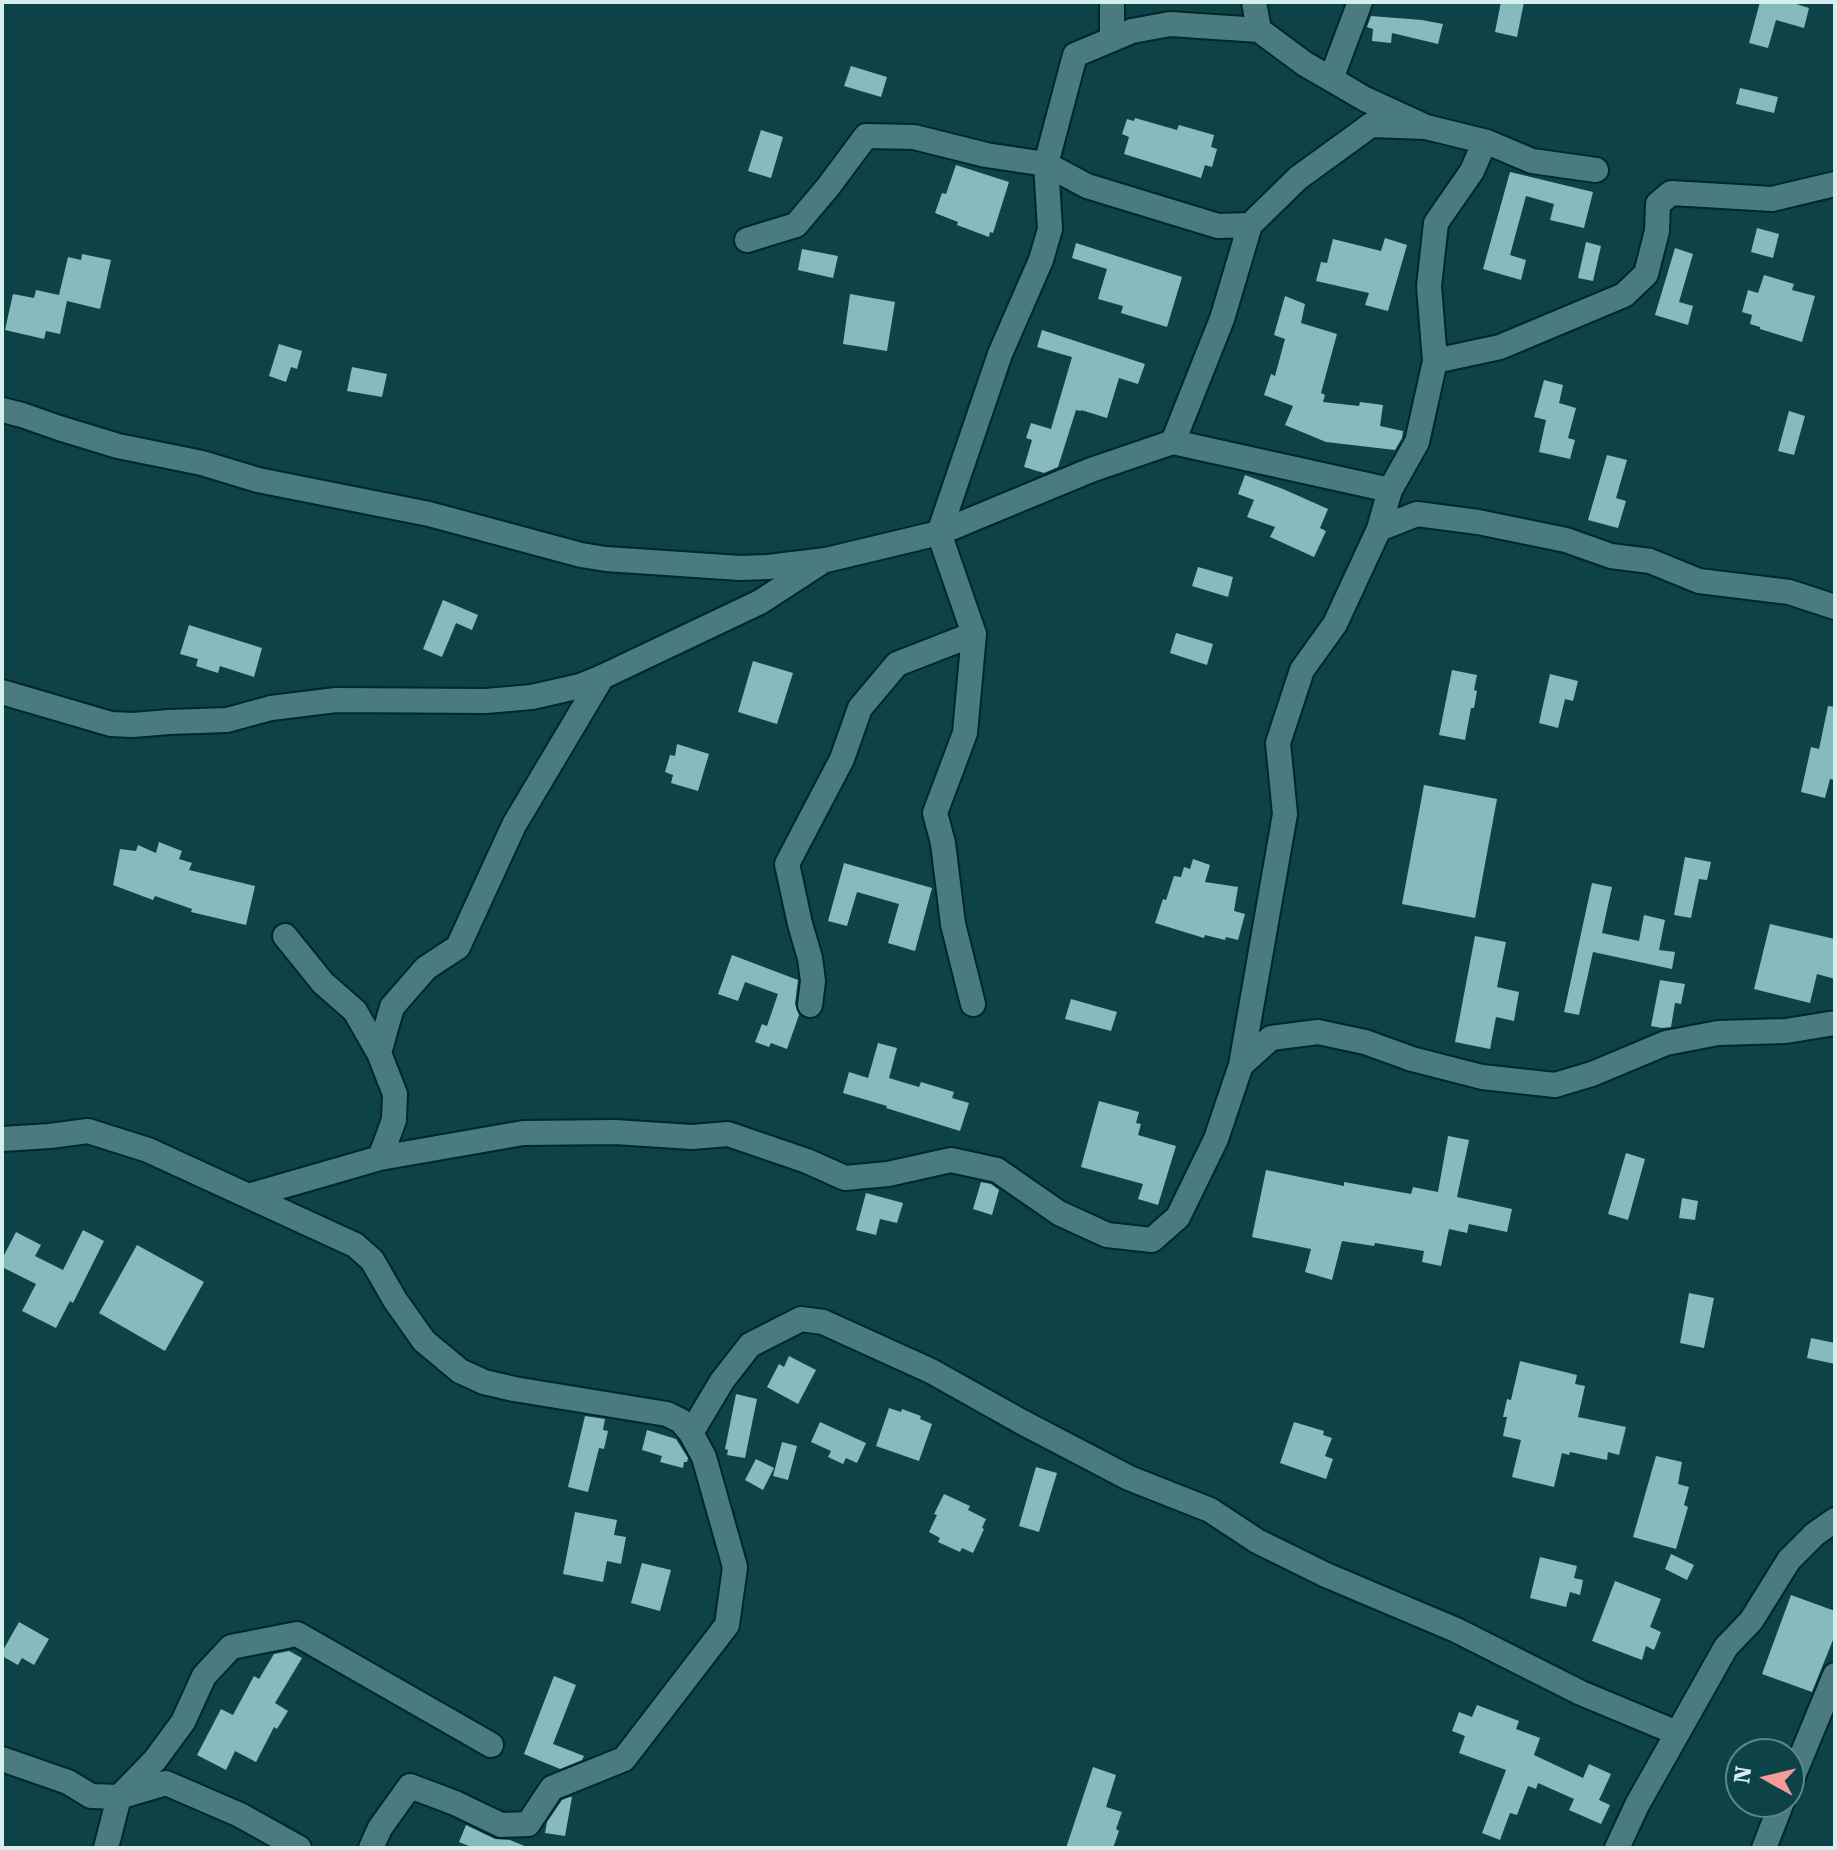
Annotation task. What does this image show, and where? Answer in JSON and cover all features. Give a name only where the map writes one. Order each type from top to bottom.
[{"type":"street","points":[[1112,2],[1112,39]]},
{"type":"street","points":[[1254,2],[1259,30]]},
{"type":"street","points":[[1331,79],[1360,2]]},
{"type":"street","points":[[973,1004],[953,924],[943,843],[935,813],[965,733],[974,634],[939,533],[1000,354],[1041,260],[1050,229],[1046,164],[1075,55],[1132,31],[1170,24],[1259,30],[1305,64],[1365,99],[1426,127],[1487,142],[1532,161],[1596,170]]},
{"type":"street","points":[[1173,442],[1222,319],[1250,225],[1298,178],[1371,125],[1426,127]]},
{"type":"street","points":[[747,240],[796,225],[866,136],[914,137],[986,155],[1046,164],[1087,186],[1218,226],[1250,225]]},
{"type":"street","points":[[248,1196],[380,1158],[523,1133],[615,1132],[692,1137],[728,1134],[807,1161],[845,1178],[888,1174],[951,1160],[997,1170],[1059,1213],[1107,1235],[1152,1240],[1178,1217],[1216,1139],[1241,1065],[1285,814],[1278,743],[1302,670],[1335,624],[1379,529],[1390,490],[1417,442],[1435,361],[1429,286],[1436,223],[1472,171],[1482,148]]},
{"type":"street","points":[[1435,361],[1500,347],[1624,295],[1646,274],[1657,231],[1658,204],[1671,193],[1772,199],[1835,184]]},
{"type":"street","points":[[2,410],[118,446],[202,463],[258,480],[429,514],[581,555],[740,568],[826,560],[939,533],[1091,470],[1173,442],[1390,490]]},
{"type":"street","points":[[1379,529],[1417,514],[1478,522],[1566,540],[1611,556],[1650,561],[1699,581],[1789,592],[1835,607]]},
{"type":"street","points":[[2,692],[111,724],[133,725],[227,720],[271,708],[336,700],[486,701],[532,697],[580,686],[602,677],[760,602],[826,560]]},
{"type":"street","points":[[810,1005],[813,981],[810,958],[787,864],[842,759],[860,708],[897,664],[974,634]]},
{"type":"street","points":[[379,1053],[392,1007],[426,968],[458,947],[514,825],[602,677]]},
{"type":"street","points":[[285,936],[323,983],[355,1011],[379,1053],[395,1094],[394,1120],[380,1158]]},
{"type":"street","points":[[1241,1065],[1271,1038],[1318,1032],[1365,1042],[1412,1059],[1482,1077],[1555,1085],[1592,1074],[1666,1043],[1718,1033],[1786,1031],[1835,1023]]},
{"type":"street","points":[[2,1139],[88,1131],[148,1150],[355,1245],[372,1260],[424,1341],[460,1371],[484,1382],[514,1389],[667,1414],[681,1421],[704,1457],[735,1567],[727,1625],[624,1759],[552,1788],[528,1824],[501,1825],[410,1786],[380,1828],[371,1848]]},
{"type":"street","points":[[691,1433],[722,1381],[750,1345],[801,1319],[823,1322],[931,1371],[1129,1478],[1210,1510],[1257,1541],[1326,1575],[1456,1630],[1581,1693],[1677,1733]]},
{"type":"street","points":[[1617,1848],[1637,1805],[1726,1647],[1751,1621],[1789,1560],[1815,1534],[1835,1520]]},
{"type":"street","points":[[106,1848],[119,1797],[174,1735],[204,1676],[231,1647],[297,1634],[491,1745]]},
{"type":"street","points":[[1805,1747],[1835,1675]]},
{"type":"street","points":[[2,1759],[68,1782],[91,1796],[119,1797],[166,1783],[240,1815],[299,1848]]},
{"type":"street","points":[[1764,1848],[1776,1818]]},
{"type":"building","points":[[1501,2],[1524,2],[1517,37],[1495,32]]},
{"type":"building","points":[[1760,2],[1790,2],[1809,8],[1804,28],[1776,20],[1768,48],[1749,43]]},
{"type":"building","points":[[1371,16],[1443,24],[1438,44],[1392,33],[1391,43],[1372,41],[1373,29],[1367,27]]},
{"type":"building","points":[[851,66],[887,77],[881,97],[844,86]]},
{"type":"building","points":[[1740,88],[1778,97],[1774,113],[1736,104]]},
{"type":"building","points":[[1135,118],[1177,130],[1179,125],[1214,135],[1211,147],[1217,149],[1212,167],[1205,165],[1201,178],[1124,154],[1129,137],[1122,134],[1127,119],[1134,121]]},
{"type":"building","points":[[761,130],[783,137],[771,178],[748,171]]},
{"type":"building","points":[[956,165],[1009,182],[989,237],[935,213],[942,193],[946,194]]},
{"type":"building","points":[[1510,172],[1593,192],[1584,228],[1550,220],[1554,204],[1526,196],[1510,255],[1526,260],[1521,280],[1483,269]]},
{"type":"building","points":[[1757,228],[1779,234],[1773,258],[1751,252]]},
{"type":"building","points":[[1385,238],[1407,245],[1388,311],[1365,305],[1369,293],[1316,281],[1321,262],[1327,263],[1333,239],[1381,251]]},
{"type":"building","points":[[1586,242],[1601,246],[1593,281],[1578,278]]},
{"type":"building","points":[[1076,243],[1182,277],[1167,327],[1121,313],[1123,306],[1098,299],[1107,269],[1072,258]]},
{"type":"building","points":[[1675,248],[1693,254],[1679,302],[1693,306],[1688,325],[1655,315]]},
{"type":"building","points":[[802,249],[838,256],[833,278],[798,270]]},
{"type":"building","points":[[82,254],[111,260],[100,309],[67,301],[60,334],[46,331],[44,339],[5,330],[13,294],[34,298],[36,290],[59,295],[68,257],[81,260]]},
{"type":"building","points":[[1764,275],[1794,284],[1792,290],[1815,296],[1802,342],[1750,324],[1752,315],[1742,312],[1748,290],[1758,293]]},
{"type":"building","points":[[850,294],[895,302],[887,351],[843,344]]},
{"type":"building","points":[[1285,296],[1305,304],[1301,323],[1337,334],[1321,393],[1325,395],[1323,402],[1383,405],[1380,426],[1403,431],[1395,450],[1326,442],[1285,425],[1293,406],[1264,395],[1271,374],[1275,376],[1285,339],[1274,335]]},
{"type":"building","points":[[1042,330],[1145,364],[1138,384],[1119,378],[1107,418],[1076,410],[1058,467],[1044,473],[1024,467],[1032,440],[1026,438],[1031,423],[1051,429],[1072,357],[1037,347]]},
{"type":"building","points":[[279,344],[302,351],[297,369],[291,367],[286,382],[269,376]]},
{"type":"building","points":[[352,367],[387,374],[382,397],[347,391]]},
{"type":"building","points":[[1544,380],[1563,385],[1559,403],[1576,408],[1568,438],[1575,440],[1570,459],[1539,452],[1546,420],[1534,417]]},
{"type":"building","points":[[1789,411],[1805,416],[1794,455],[1778,451]]},
{"type":"building","points":[[1607,455],[1627,460],[1616,498],[1626,501],[1618,528],[1588,520]]},
{"type":"building","points":[[1245,475],[1328,509],[1320,528],[1326,531],[1314,557],[1270,537],[1275,527],[1247,517],[1254,500],[1238,494]]},
{"type":"building","points":[[1198,567],[1233,577],[1228,597],[1192,586]]},
{"type":"building","points":[[443,600],[478,615],[472,630],[456,623],[442,657],[423,649]]},
{"type":"building","points":[[189,625],[262,648],[254,677],[220,666],[218,673],[196,666],[198,659],[180,654]]},
{"type":"building","points":[[1176,633],[1213,644],[1207,665],[1170,653]]},
{"type":"building","points":[[753,661],[793,673],[777,724],[738,712]]},
{"type":"building","points":[[1452,670],[1477,675],[1474,708],[1471,708],[1465,740],[1439,735]]},
{"type":"building","points":[[1550,674],[1578,681],[1573,701],[1565,699],[1558,728],[1539,723]]},
{"type":"building","points":[[1828,706],[1835,707],[1835,780],[1830,779],[1825,798],[1801,792],[1811,747],[1819,749]]},
{"type":"building","points":[[677,744],[709,754],[698,791],[671,783],[673,775],[665,772],[670,755],[675,756]]},
{"type":"building","points":[[1424,785],[1497,799],[1475,918],[1402,904]]},
{"type":"building","points":[[159,842],[182,851],[179,859],[192,863],[189,870],[255,886],[246,925],[191,912],[192,909],[155,896],[153,900],[113,885],[120,849],[136,851],[138,845],[156,853]]},
{"type":"building","points":[[1685,857],[1711,862],[1707,880],[1699,879],[1691,918],[1674,915]]},
{"type":"building","points":[[1193,859],[1210,865],[1205,882],[1238,887],[1234,911],[1245,914],[1238,940],[1205,935],[1204,938],[1155,923],[1174,876],[1181,877],[1184,867],[1190,869]]},
{"type":"building","points":[[844,863],[932,888],[915,951],[888,943],[899,904],[857,892],[847,926],[828,921]]},
{"type":"building","points":[[1592,883],[1612,887],[1602,933],[1639,941],[1644,915],[1665,920],[1659,950],[1675,952],[1672,969],[1593,952],[1579,1015],[1564,1012]]},
{"type":"building","points":[[1770,924],[1835,939],[1835,979],[1817,974],[1810,1003],[1754,989]]},
{"type":"building","points":[[1475,936],[1506,942],[1497,987],[1519,992],[1514,1021],[1496,1017],[1490,1049],[1455,1042]]},
{"type":"building","points":[[732,955],[798,980],[795,1004],[799,1015],[787,1049],[771,1043],[769,1047],[755,1042],[762,1024],[767,1026],[778,994],[745,982],[738,1001],[718,994]]},
{"type":"building","points":[[1660,980],[1685,984],[1681,1004],[1675,1003],[1671,1027],[1651,1026]]},
{"type":"building","points":[[1071,999],[1117,1012],[1111,1031],[1065,1019]]},
{"type":"building","points":[[878,1043],[897,1048],[889,1078],[919,1087],[921,1082],[954,1092],[952,1098],[969,1103],[960,1131],[843,1093],[849,1072],[868,1078]]},
{"type":"building","points":[[1099,1101],[1139,1112],[1136,1123],[1141,1124],[1138,1135],[1176,1146],[1158,1205],[1138,1199],[1143,1184],[1081,1167]]},
{"type":"building","points":[[1448,1136],[1469,1140],[1457,1197],[1512,1209],[1507,1232],[1469,1224],[1467,1233],[1449,1229],[1441,1266],[1422,1262],[1424,1251],[1342,1241],[1332,1280],[1305,1272],[1311,1249],[1252,1237],[1266,1170],[1344,1186],[1344,1182],[1411,1194],[1413,1187],[1438,1192]]},
{"type":"building","points":[[1626,1153],[1645,1159],[1628,1220],[1608,1214]]},
{"type":"building","points":[[981,1182],[999,1190],[992,1215],[973,1209]]},
{"type":"building","points":[[866,1193],[903,1203],[897,1223],[880,1219],[876,1235],[856,1230]]},
{"type":"building","points":[[1682,1198],[1698,1201],[1695,1220],[1679,1218]]},
{"type":"building","points":[[83,1230],[104,1241],[73,1303],[70,1301],[56,1328],[22,1311],[36,1284],[2,1267],[2,1259],[16,1232],[41,1245],[35,1256],[63,1270]]},
{"type":"building","points":[[137,1245],[204,1282],[165,1351],[99,1313]]},
{"type":"building","points":[[1689,1293],[1714,1298],[1704,1348],[1680,1343]]},
{"type":"building","points":[[1811,1338],[1835,1343],[1835,1364],[1807,1358]]},
{"type":"building","points":[[789,1356],[816,1370],[798,1404],[767,1387],[779,1364],[784,1367]]},
{"type":"building","points":[[1520,1361],[1577,1375],[1575,1384],[1585,1386],[1578,1417],[1626,1427],[1619,1455],[1608,1452],[1607,1460],[1562,1453],[1554,1487],[1512,1477],[1521,1440],[1503,1436],[1507,1417],[1503,1417],[1507,1399],[1511,1400]]},
{"type":"building","points":[[736,1394],[757,1399],[745,1458],[727,1455],[728,1450],[725,1449]]},
{"type":"building","points":[[889,1408],[921,1416],[920,1419],[932,1424],[919,1461],[876,1446]]},
{"type":"building","points":[[585,1416],[605,1419],[603,1430],[608,1431],[604,1449],[599,1448],[588,1492],[568,1487]]},
{"type":"building","points":[[820,1422],[866,1443],[857,1463],[846,1458],[843,1464],[828,1457],[831,1451],[811,1442]]},
{"type":"building","points":[[1294,1422],[1324,1431],[1323,1435],[1332,1438],[1325,1456],[1333,1459],[1326,1479],[1280,1463]]},
{"type":"building","points":[[647,1430],[676,1439],[688,1458],[683,1468],[660,1462],[662,1456],[642,1450]]},
{"type":"building","points":[[782,1442],[797,1446],[788,1480],[773,1476]]},
{"type":"building","points":[[1656,1456],[1682,1462],[1678,1484],[1689,1487],[1684,1505],[1688,1507],[1676,1549],[1633,1537]]},
{"type":"building","points":[[756,1459],[774,1468],[763,1490],[745,1480]]},
{"type":"building","points":[[1036,1467],[1057,1473],[1039,1532],[1019,1526]]},
{"type":"building","points":[[944,1494],[970,1506],[968,1510],[986,1519],[973,1553],[962,1548],[960,1552],[938,1542],[940,1538],[929,1532]]},
{"type":"building","points":[[575,1512],[617,1520],[614,1535],[626,1537],[621,1564],[607,1561],[603,1582],[563,1574]]},
{"type":"building","points":[[1671,1554],[1694,1565],[1687,1580],[1665,1569]]},
{"type":"building","points":[[1540,1557],[1577,1566],[1574,1578],[1583,1580],[1580,1595],[1570,1592],[1566,1607],[1530,1598]]},
{"type":"building","points":[[642,1563],[671,1570],[660,1611],[631,1603]]},
{"type":"building","points":[[1615,1581],[1661,1599],[1650,1627],[1661,1632],[1654,1650],[1646,1646],[1642,1660],[1592,1641]]},
{"type":"building","points":[[1791,1595],[1835,1611],[1835,1635],[1812,1692],[1762,1674]]},
{"type":"building","points":[[19,1622],[49,1639],[34,1665],[22,1658],[18,1665],[2,1656]]},
{"type":"building","points":[[289,1651],[302,1658],[275,1703],[288,1711],[277,1729],[274,1727],[256,1762],[235,1751],[226,1770],[197,1755],[221,1709],[233,1715],[254,1676],[259,1679],[274,1654]]},
{"type":"building","points":[[554,1676],[576,1685],[553,1744],[584,1756],[582,1760],[560,1769],[524,1754]]},
{"type":"building","points":[[1477,1705],[1519,1721],[1516,1729],[1540,1738],[1534,1755],[1583,1778],[1589,1764],[1611,1774],[1599,1800],[1610,1805],[1601,1824],[1569,1810],[1574,1799],[1538,1783],[1536,1789],[1528,1786],[1517,1815],[1510,1813],[1500,1840],[1482,1833],[1506,1770],[1459,1753],[1465,1736],[1452,1731],[1459,1712],[1472,1717]]},
{"type":"building","points":[[1093,1767],[1116,1775],[1106,1807],[1122,1812],[1116,1829],[1119,1831],[1113,1848],[1066,1848]]},
{"type":"building","points":[[572,1797],[565,1836],[545,1833],[547,1822],[562,1800]]},
{"type":"building","points":[[466,1825],[495,1839],[510,1840],[529,1848],[474,1848],[459,1842]]}]
